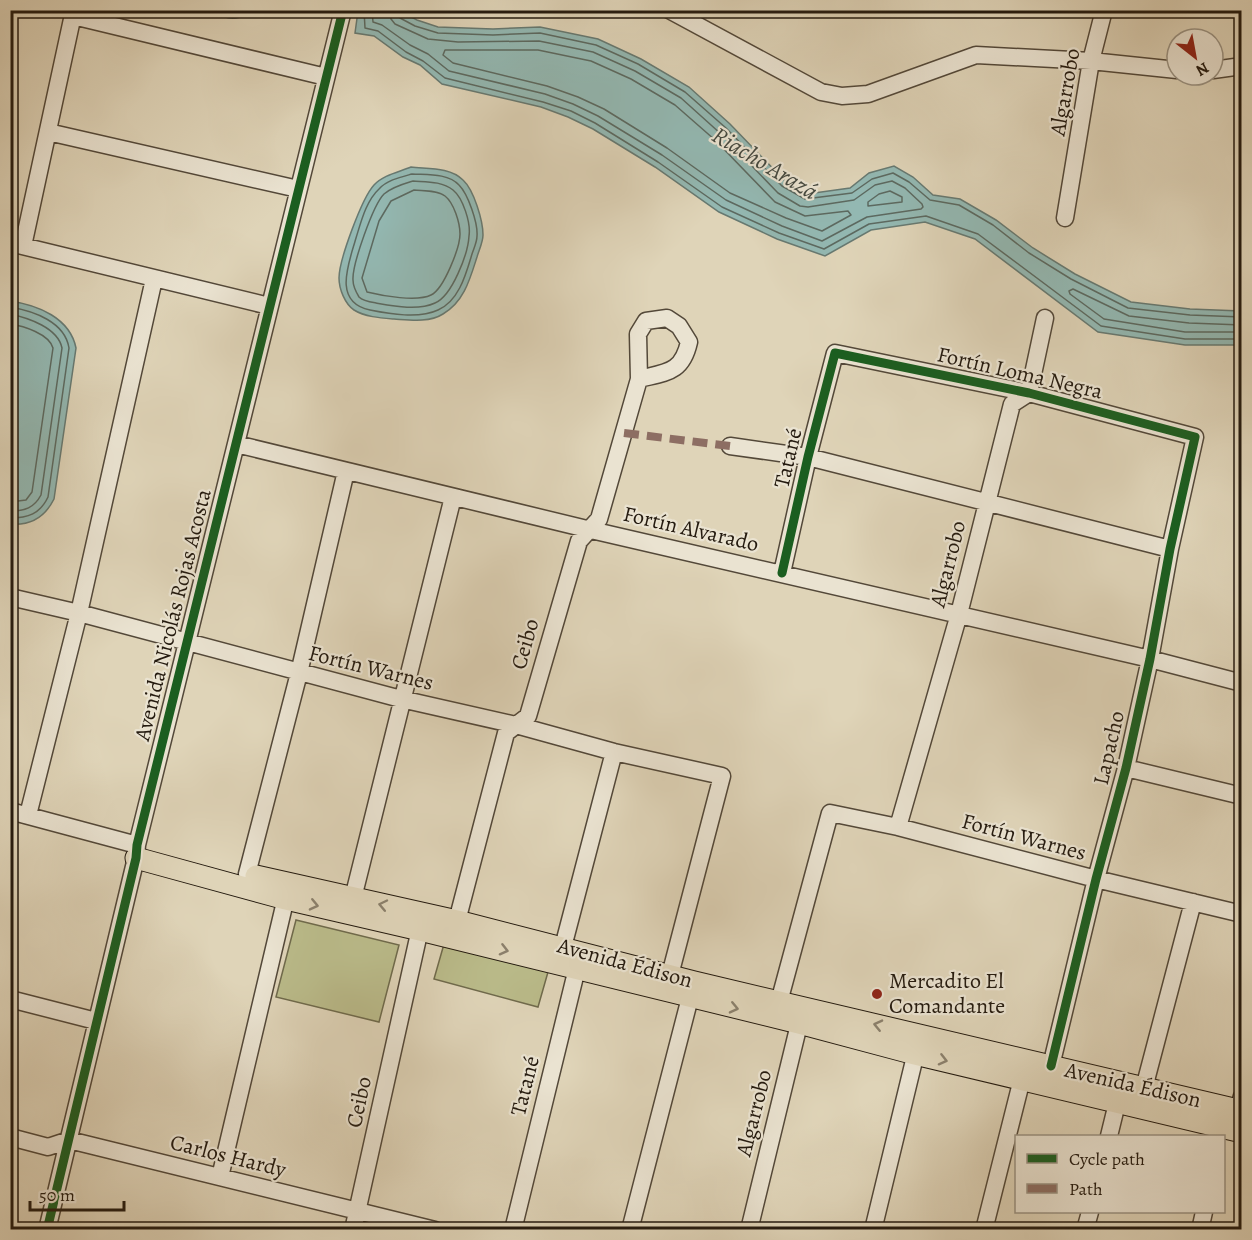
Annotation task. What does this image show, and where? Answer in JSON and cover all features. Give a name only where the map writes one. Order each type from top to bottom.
[{"type":"main road","name":"Avenida Édison","points":[[136,852],[247,874],[287,892],[353,898],[421,922],[458,921],[692,990],[1120,1093],[1144,1088],[1240,1106]]},
{"type":"main road","name":"Avenida Édison","points":[[136,852],[287,892],[670,975],[692,990],[779,1002],[801,1015]]},
{"type":"main road","name":"Avenida Édison","points":[[1024,1070],[1051,1066],[1230,1132]]},
{"type":"street","points":[[669,10],[820,92],[842,96],[868,94],[976,56],[1091,61],[1165,69]]},
{"type":"street","name":"Algarrobo","points":[[1065,218],[1091,61],[1104,10]]},
{"type":"street","name":"Avenida Nicolás Rojas Acosta","points":[[47,1230],[187,641],[342,12]]},
{"type":"street","points":[[269,306],[16,245],[48,132],[74,13],[326,77]]},
{"type":"street","points":[[1225,68],[1242,66]]},
{"type":"street","points":[[48,132],[298,189]]},
{"type":"street","points":[[28,815],[79,612],[154,279]]},
{"type":"street","points":[[1029,393],[1045,318]]},
{"type":"street","name":"Fortín Loma Negra","points":[[835,353],[1029,393],[1195,436]]},
{"type":"street","name":"Tatané","points":[[782,573],[808,457],[835,353]]},
{"type":"street","name":"Ceibo","points":[[458,921],[506,733],[528,716],[579,541],[599,519],[639,379]]},
{"type":"street","name":"Algarrobo","points":[[898,826],[959,614],[1012,404],[1029,393]]},
{"type":"street","name":"Lapacho","points":[[1051,1066],[1096,879],[1126,768],[1195,436]]},
{"type":"street","name":"Fortín Alvarado","points":[[236,444],[591,530],[1150,659],[1242,683]]},
{"type":"street","points":[[730,446],[808,457],[1170,549]]},
{"type":"street","points":[[247,874],[299,673],[346,471]]},
{"type":"street","points":[[353,898],[453,497]]},
{"type":"street","name":"Fortín Warnes","points":[[10,597],[79,612],[401,699],[516,725],[614,752],[722,776],[670,975]]},
{"type":"street","name":"Tatané","points":[[513,1230],[574,956],[614,752]]},
{"type":"street","points":[[1126,768],[1242,796]]},
{"type":"street","name":"Avenida Édison","points":[[10,811],[136,852]]},
{"type":"street","name":"Fortín Warnes","points":[[779,1002],[830,813],[898,826],[1096,879],[1242,914]]},
{"type":"street","points":[[220,1177],[287,892]]},
{"type":"street","points":[[1144,1088],[1193,902]]},
{"type":"street","name":"Ceibo","points":[[353,1230],[421,922]]},
{"type":"street","points":[[630,1230],[692,990]]},
{"type":"street","points":[[10,999],[96,1021]]},
{"type":"street","name":"Algarrobo","points":[[749,1230],[801,1015]]},
{"type":"street","points":[[873,1230],[918,1044]]},
{"type":"street","points":[[984,1230],[1024,1070]]},
{"type":"street","points":[[1110,1135],[1120,1093]]},
{"type":"street","points":[[1230,1132],[1240,1106]]},
{"type":"street","name":"Carlos Hardy","points":[[10,1137],[48,1147],[69,1140],[435,1230]]},
{"type":"street","points":[[1085,1230],[1090,1213]]},
{"type":"street","points":[[1200,1230],[1204,1213]]},
{"type":"green space","points":[[296,920],[399,945],[379,1022],[276,997]]},
{"type":"green space","points":[[444,944],[548,972],[538,1007],[434,979]]},
{"type":"water","name":"Riacho Arazá","points":[[398,10],[438,27],[493,29],[540,27],[598,39],[641,59],[689,87],[730,124],[786,182],[807,194],[850,188],[869,173],[894,166],[913,177],[933,195],[960,199],[996,220],[1033,248],[1075,274],[1131,302],[1190,309],[1241,311],[1241,345],[1185,345],[1098,332],[975,239],[925,222],[871,230],[825,256],[777,239],[719,212],[655,167],[593,129],[541,107],[442,84],[420,65],[403,57],[374,36],[355,33],[358,11]]},
{"type":"water","points":[[213,11],[261,11],[231,18]]},
{"type":"water","points":[[411,167],[445,171],[463,180],[471,191],[480,214],[483,229],[481,246],[465,289],[456,303],[443,314],[432,319],[419,320],[373,317],[354,310],[348,304],[340,287],[340,269],[347,244],[369,192],[386,176]]},
{"type":"water","points":[[10,301],[42,310],[60,321],[73,338],[76,348],[54,499],[42,515],[31,522],[18,524],[10,524]]},
{"type":"marked path","points":[[624,433],[730,446]]},
{"type":"cycle path","points":[[47,1230],[136,858],[137,845],[343,10]]},
{"type":"cycle path","points":[[782,573],[808,457],[835,353],[1029,393],[1195,437],[1126,768],[1096,879],[1051,1066]]},
{"type":"place","name":"Mercadito El Comandante","points":[[877,994]]}]
